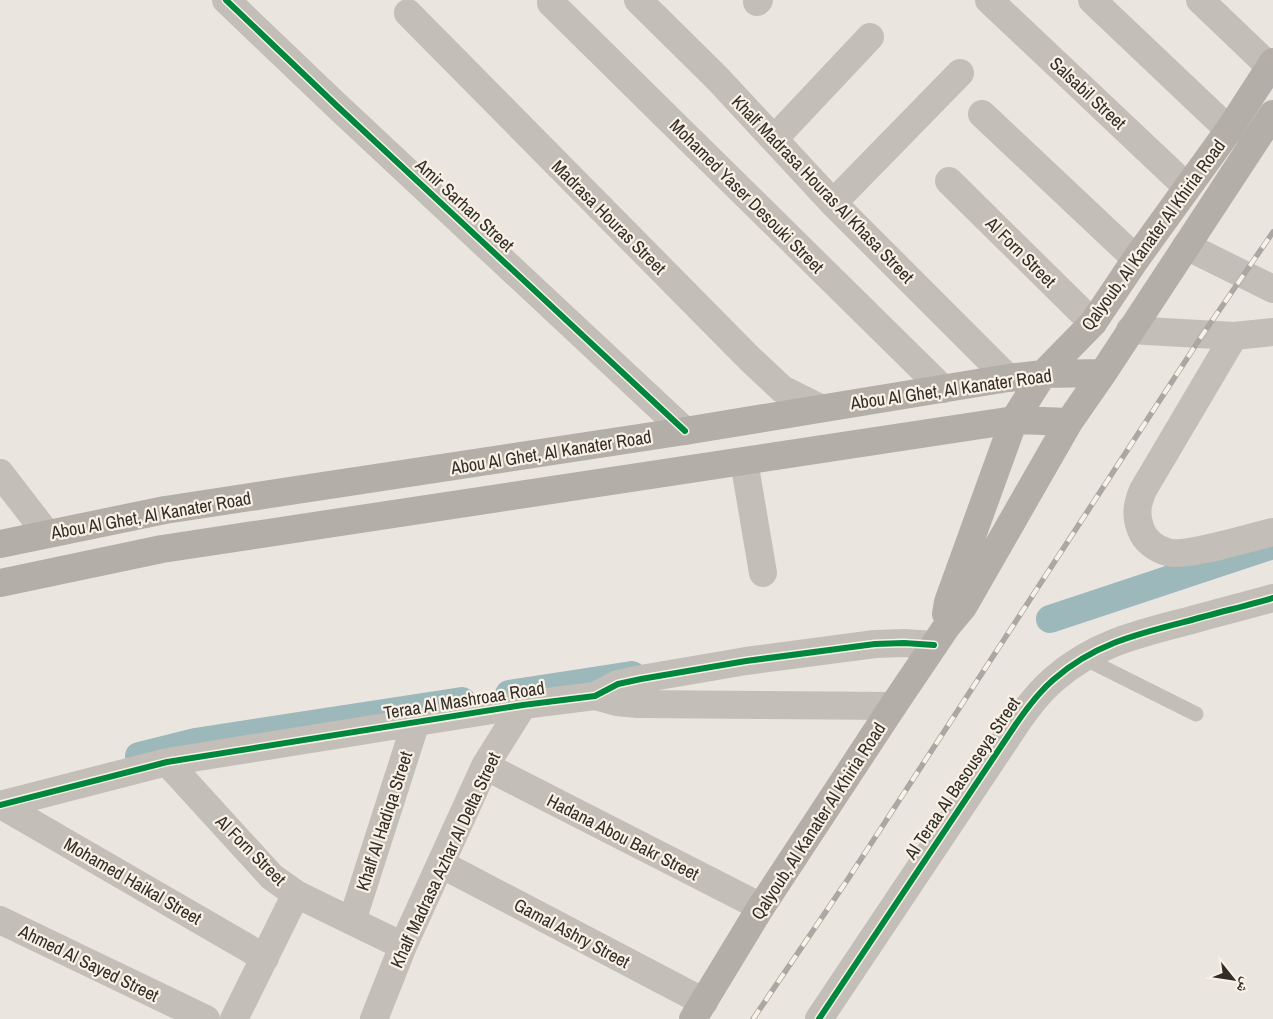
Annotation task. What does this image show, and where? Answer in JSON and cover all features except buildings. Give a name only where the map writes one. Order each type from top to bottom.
[{"type":"main road","name":"Qalyoub, Al Kanater Al Khiria Road","points":[[941,635],[948,602],[1014,420],[1043,374],[1093,323],[1136,259],[1229,130],[1272,65]]},
{"type":"main road","name":"Qalyoub, Al Kanater Al Khiria Road","points":[[698,1011],[761,907],[893,706],[963,606],[1069,422],[1273,114]]},
{"type":"main road","name":"Abou Al Ghet, Al Kanater Road","points":[[0,544],[165,510],[685,431],[1008,378],[1043,374],[1103,373]]},
{"type":"main road","name":"Abou Al Ghet, Al Kanater Road","points":[[0,583],[162,548],[1014,420],[1069,422]]},
{"type":"street","name":"Amir Sarhan Street","points":[[226,0],[685,431]]},
{"type":"street","name":"Khalf Madrasa Houras Al Khasa Street","points":[[638,0],[718,79],[834,204],[1008,378]]},
{"type":"street","name":"Salsabil Street","points":[[989,0],[1187,187]]},
{"type":"street","points":[[1092,0],[1229,130]]},
{"type":"street","points":[[1200,0],[1272,65]]},
{"type":"street","name":"Mohamed Yaser Desouki Street","points":[[551,3],[943,389]]},
{"type":"street","name":"Madrasa Houras Street","points":[[408,13],[750,359],[782,388],[820,408]]},
{"type":"street","points":[[774,139],[870,37]]},
{"type":"street","points":[[834,204],[960,73]]},
{"type":"street","points":[[982,114],[1136,259]]},
{"type":"street","name":"Al Forn Street","points":[[949,181],[1093,323]]},
{"type":"street","points":[[1186,246],[1273,289]]},
{"type":"street","points":[[1130,330],[1234,336],[1273,332]]},
{"type":"street","points":[[1234,336],[1143,490],[1137,504],[1137,520],[1142,535],[1153,546],[1168,553],[1183,553],[1273,532]]},
{"type":"street","points":[[744,461],[763,573]]},
{"type":"street","points":[[0,473],[47,534]]},
{"type":"street","name":"Al Teraa Al Basouseya Street","points":[[818,1019],[1016,724],[1033,700],[1053,680],[1100,648],[1127,637],[1273,598]]},
{"type":"street","name":"Teraa Al Mashroaa Road","points":[[0,805],[167,762],[523,705],[594,696],[618,684],[746,661],[875,644],[904,643],[941,635]]},
{"type":"street","name":"Teraa Al Mashroaa Road","points":[[594,696],[617,702],[638,704],[893,706]]},
{"type":"street","name":"Khalf Madrasa Azhar Al Delta Street","points":[[374,1019],[403,946],[485,766],[523,705]]},
{"type":"street","name":"Khalf Al Hadiqa Street","points":[[352,921],[416,722]]},
{"type":"street","name":"Al Forn Street","points":[[167,762],[272,877],[296,894],[403,946]]},
{"type":"street","name":"Hadana Abou Bakr Street","points":[[485,766],[761,907]]},
{"type":"street","name":"Mohamed Haikal Street","points":[[0,805],[266,958]]},
{"type":"street","name":"Gamal Ashry Street","points":[[441,864],[698,1011]]},
{"type":"street","points":[[234,1019],[266,958],[296,894]]},
{"type":"street","name":"Ahmed Al Sayed Street","points":[[0,920],[206,1019]]},
{"type":"lane","points":[[1084,658],[1196,714]]},
{"type":"waterway","points":[[1050,619],[1273,545]]},
{"type":"waterway","points":[[509,694],[632,675]]},
{"type":"waterway","points":[[139,756],[195,742],[462,701]]},
{"type":"railway","points":[[753,1019],[848,879],[1203,334],[1273,232]]},
{"type":"cycle path","points":[[226,0],[685,431]]},
{"type":"cycle path","points":[[819,1019],[1016,724],[1048,685],[1084,657],[1117,642],[1273,598]]},
{"type":"cycle path","points":[[0,805],[167,762],[523,705],[595,696],[618,684],[746,661],[875,644],[934,645]]}]
